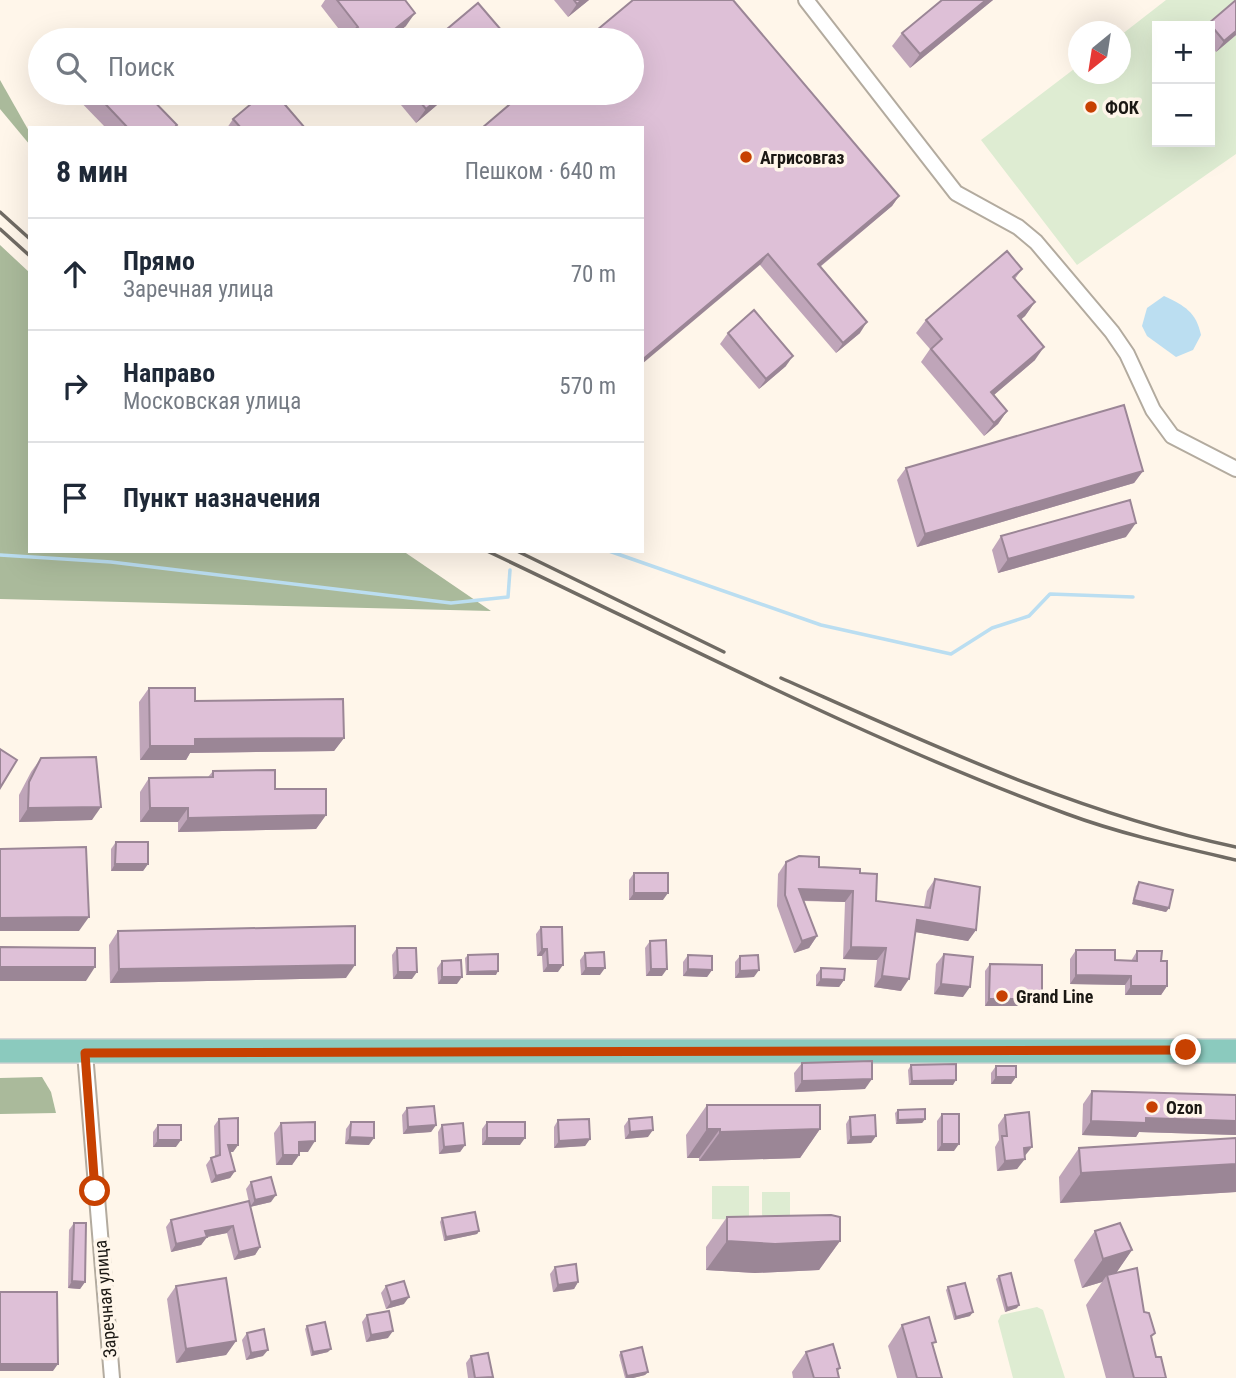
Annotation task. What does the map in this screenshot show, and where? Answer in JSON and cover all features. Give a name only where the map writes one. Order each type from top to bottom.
[{"type":"main road","points":[[0,1051],[1236,1051]]},
{"type":"street","points":[[806,0],[956,193],[1018,227],[1036,242],[1112,332],[1127,354],[1153,410],[1172,436],[1236,468]]},
{"type":"street","name":"Заречная улица","points":[[85,1053],[112,1378]]},
{"type":"green space","name":"ФОК","points":[[1166,0],[1236,0],[1236,154],[1077,265],[981,140],[1068,74],[1068,84],[1131,84],[1131,27]]},
{"type":"green space","points":[[0,80],[28,129],[28,143],[0,109]]},
{"type":"green space","points":[[0,245],[28,271],[28,553],[406,553],[491,611],[0,599]]},
{"type":"green space","points":[[42,1077],[51,1092],[56,1113],[0,1114],[0,1078]]},
{"type":"green space","points":[[712,1186],[749,1186],[749,1220],[712,1219]]},
{"type":"green space","points":[[762,1192],[790,1192],[790,1218],[762,1217]]},
{"type":"green space","points":[[1037,1307],[1043,1310],[1065,1378],[1013,1378],[998,1321],[1001,1315]]},
{"type":"water","points":[[1164,296],[1193,315],[1201,335],[1193,350],[1176,357],[1147,336],[1142,326],[1147,308]]},
{"type":"building","points":[[337,0],[405,0],[415,13],[396,28],[358,27]]},
{"type":"building","name":"Агрисовгаз","points":[[633,0],[733,0],[899,196],[818,264],[867,322],[843,343],[768,254],[644,358],[644,126],[484,126],[509,105],[644,105],[644,28],[599,28]]},
{"type":"building","points":[[942,0],[986,0],[920,54],[902,33]]},
{"type":"building","points":[[1236,0],[1236,31],[1224,41],[1215,30],[1215,21],[1211,21]]},
{"type":"building","points":[[478,3],[499,28],[448,28]]},
{"type":"building","points":[[106,105],[158,105],[177,125],[176,126],[126,126]]},
{"type":"building","points":[[250,105],[285,105],[303,126],[239,126],[233,119]]},
{"type":"building","points":[[1007,251],[1022,269],[1013,277],[1035,302],[1018,316],[1044,347],[991,392],[1007,411],[994,423],[931,349],[942,339],[926,320]]},
{"type":"building","points":[[754,310],[793,356],[766,379],[728,333]]},
{"type":"building","points":[[1124,405],[1143,471],[925,534],[906,468]]},
{"type":"building","points":[[1130,500],[1136,523],[1008,559],[1001,536]]},
{"type":"building","points":[[149,688],[195,688],[195,701],[343,699],[344,738],[195,739],[195,746],[150,746]]},
{"type":"building","points":[[0,749],[17,760],[0,788]]},
{"type":"building","points":[[96,757],[101,807],[28,808],[29,782],[41,758]]},
{"type":"building","points":[[275,770],[275,789],[326,789],[326,815],[188,818],[188,808],[150,808],[149,778],[213,777],[213,771]]},
{"type":"building","points":[[116,842],[148,842],[148,864],[115,864]]},
{"type":"building","points":[[86,847],[89,917],[0,918],[0,849]]},
{"type":"building","points":[[799,856],[819,857],[819,867],[860,869],[860,873],[877,874],[876,901],[930,908],[935,879],[980,887],[976,930],[917,920],[909,979],[882,976],[886,948],[851,947],[853,891],[799,889],[817,936],[802,941],[785,895],[786,862]]},
{"type":"building","points":[[634,873],[668,873],[668,893],[634,893]]},
{"type":"building","points":[[1139,882],[1173,890],[1169,908],[1134,900]]},
{"type":"building","points":[[355,926],[355,965],[119,969],[118,931]]},
{"type":"building","points":[[541,927],[562,927],[563,965],[548,965],[547,949],[542,949]]},
{"type":"building","points":[[666,940],[667,969],[651,969],[650,941]]},
{"type":"building","points":[[0,947],[95,948],[95,967],[0,967]]},
{"type":"building","points":[[397,948],[416,948],[417,972],[398,972]]},
{"type":"building","points":[[1076,950],[1115,950],[1115,960],[1137,961],[1137,951],[1162,951],[1161,961],[1167,961],[1167,986],[1131,986],[1131,976],[1076,975]]},
{"type":"building","points":[[604,952],[605,968],[586,968],[585,953]]},
{"type":"building","points":[[498,954],[498,971],[468,972],[468,955]]},
{"type":"building","points":[[944,954],[973,957],[970,987],[941,984]]},
{"type":"building","points":[[688,955],[712,956],[712,970],[688,969]]},
{"type":"building","points":[[758,955],[759,970],[740,971],[740,956]]},
{"type":"building","points":[[461,960],[462,977],[442,977],[442,961]]},
{"type":"building","points":[[990,964],[1042,965],[1042,999],[989,999]]},
{"type":"building","points":[[821,968],[845,969],[844,980],[821,979]]},
{"type":"building","points":[[872,1061],[872,1079],[802,1081],[802,1063]]},
{"type":"building","points":[[956,1064],[956,1080],[912,1081],[911,1065]]},
{"type":"building","points":[[996,1066],[1016,1066],[1016,1077],[996,1077]]},
{"type":"building","points":[[1092,1091],[1236,1095],[1236,1121],[1146,1118],[1146,1123],[1091,1121]]},
{"type":"building","points":[[707,1105],[820,1105],[820,1129],[720,1132],[720,1129],[707,1129]]},
{"type":"building","points":[[434,1106],[436,1125],[408,1127],[407,1108]]},
{"type":"building","points":[[925,1109],[925,1119],[898,1120],[898,1110]]},
{"type":"building","points":[[1029,1112],[1032,1147],[1024,1148],[1025,1159],[1005,1161],[1002,1136],[1007,1136],[1005,1115]]},
{"type":"building","points":[[942,1114],[959,1114],[959,1144],[942,1144]]},
{"type":"building","points":[[875,1115],[876,1136],[851,1137],[850,1117]]},
{"type":"building","points":[[652,1117],[653,1130],[630,1132],[629,1119]]},
{"type":"building","points":[[238,1118],[238,1145],[228,1145],[235,1171],[216,1176],[211,1158],[220,1155],[219,1119]]},
{"type":"building","points":[[589,1119],[590,1139],[559,1141],[558,1120]]},
{"type":"building","points":[[315,1122],[315,1141],[299,1142],[299,1155],[283,1155],[281,1123]]},
{"type":"building","points":[[351,1122],[374,1122],[374,1138],[350,1137]]},
{"type":"building","points":[[487,1122],[525,1122],[525,1138],[487,1138]]},
{"type":"building","points":[[463,1123],[465,1145],[444,1147],[442,1125]]},
{"type":"building","points":[[158,1125],[181,1125],[181,1140],[158,1140]]},
{"type":"building","points":[[1236,1138],[1236,1164],[1081,1173],[1079,1148]]},
{"type":"building","points":[[271,1177],[276,1195],[255,1200],[251,1182]]},
{"type":"building","points":[[249,1201],[260,1247],[239,1252],[233,1226],[205,1231],[207,1237],[176,1244],[171,1220]]},
{"type":"building","points":[[475,1212],[479,1231],[446,1237],[442,1218]]},
{"type":"building","points":[[727,1217],[840,1217],[840,1241],[775,1244],[727,1241]]},
{"type":"building","points":[[74,1223],[86,1223],[85,1282],[72,1281]]},
{"type":"building","points":[[1120,1223],[1132,1250],[1103,1259],[1095,1231]]},
{"type":"building","points":[[576,1264],[578,1282],[558,1285],[555,1267]]},
{"type":"building","points":[[1137,1268],[1144,1312],[1149,1313],[1155,1333],[1151,1336],[1156,1357],[1161,1357],[1166,1378],[1134,1378],[1107,1275]]},
{"type":"building","points":[[1011,1273],[1019,1305],[1007,1308],[999,1276]]},
{"type":"building","points":[[226,1278],[236,1341],[186,1349],[176,1286]]},
{"type":"building","points":[[404,1281],[409,1297],[391,1302],[386,1286]]},
{"type":"building","points":[[965,1283],[973,1312],[956,1317],[948,1287]]},
{"type":"building","points":[[0,1292],[57,1292],[58,1364],[0,1364]]},
{"type":"building","points":[[389,1311],[393,1331],[371,1335],[367,1315]]},
{"type":"building","points":[[929,1317],[936,1342],[932,1343],[942,1378],[917,1378],[902,1325]]},
{"type":"building","points":[[325,1322],[331,1349],[313,1352],[307,1326]]},
{"type":"building","points":[[264,1329],[268,1350],[251,1353],[247,1333]]},
{"type":"building","points":[[833,1344],[840,1368],[837,1369],[839,1378],[814,1378],[806,1352]]},
{"type":"building","points":[[642,1347],[648,1372],[627,1376],[621,1352]]},
{"type":"building","points":[[488,1353],[493,1377],[475,1378],[471,1356]]},
{"type":"waterway","points":[[615,553],[821,625],[951,654],[992,628],[1029,616],[1050,594],[1133,597]]},
{"type":"waterway","points":[[0,555],[111,562],[451,603],[508,597],[510,570]]},
{"type":"railway","points":[[0,212],[28,237]]},
{"type":"railway","points":[[0,229],[28,254]]},
{"type":"railway","points":[[491,553],[774,689],[919,755],[1108,828],[1236,860]]},
{"type":"railway","points":[[521,553],[724,652]]},
{"type":"railway","points":[[781,678],[1004,775],[1118,816],[1236,847]]},
{"type":"place","name":"ФОК","points":[[1091,107]]},
{"type":"place","name":"Агрисовгаз","points":[[746,157]]},
{"type":"place","name":"Grand Line","points":[[1002,996]]},
{"type":"place","name":"Ozon","points":[[1152,1107]]},
{"type":"route","points":[[95,1191],[85,1053],[216,1050],[1186,1050]]}]
